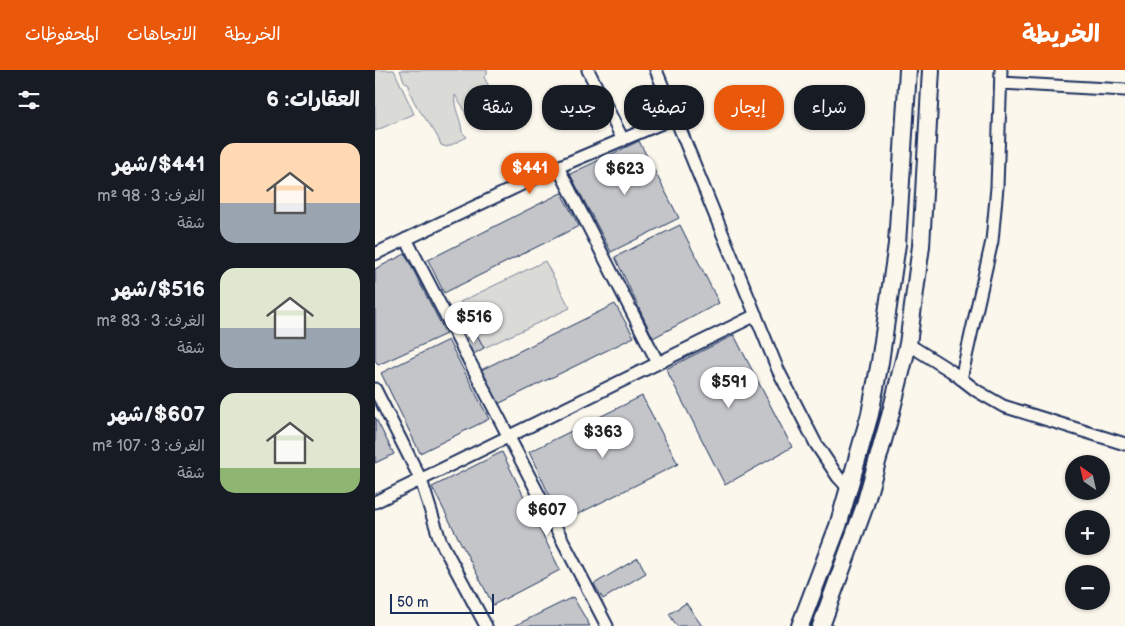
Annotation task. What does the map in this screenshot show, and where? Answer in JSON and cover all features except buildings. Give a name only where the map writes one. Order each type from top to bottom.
[{"type":"street","points":[[588,70],[623,140]]},
{"type":"street","points":[[656,70],[662,85]]},
{"type":"street","points":[[800,626],[838,526],[869,414],[880,362],[897,244],[907,70]]},
{"type":"street","points":[[821,626],[864,508],[890,416],[907,344],[921,246],[931,70]]},
{"type":"street","points":[[961,379],[992,241],[997,187],[1001,70]]},
{"type":"street","points":[[1001,83],[1125,90]]},
{"type":"street","points":[[375,254],[558,167],[646,130]]},
{"type":"street","points":[[681,130],[778,370],[816,444],[838,477],[849,488]]},
{"type":"street","points":[[558,167],[658,363]]},
{"type":"street","points":[[406,239],[607,626]]},
{"type":"street","points":[[375,502],[756,315]]},
{"type":"street","points":[[907,344],[977,391],[1003,406],[1125,444]]},
{"type":"street","points":[[375,390],[421,480],[440,540],[487,626]]},
{"type":"shaded area","points":[[375,70],[394,70],[414,114],[375,131]]},
{"type":"shaded area","points":[[400,70],[487,70],[487,74],[484,77],[488,85],[464,85],[464,110],[455,95],[455,105],[462,132],[467,137],[447,147],[441,145],[438,137],[413,100],[409,85],[404,81]]},
{"type":"shaded area","points":[[545,261],[570,308],[484,348],[460,302]]}]
